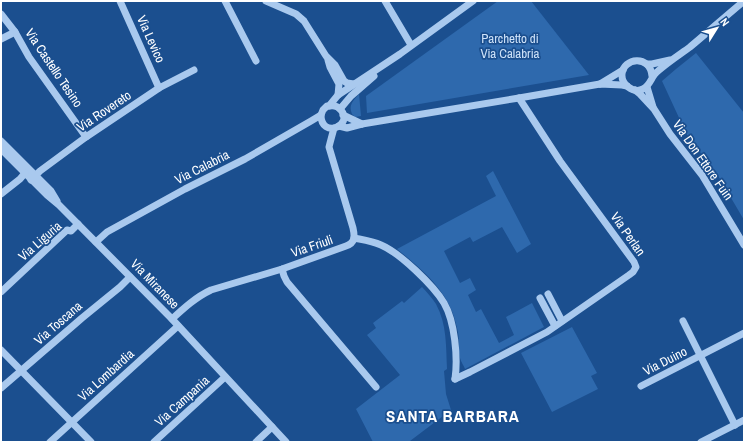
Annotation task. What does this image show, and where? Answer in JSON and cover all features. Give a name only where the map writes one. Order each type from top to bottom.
[{"type":"street","name":"Via Levico","points":[[120,1],[159,88]]},
{"type":"street","points":[[225,1],[256,61]]},
{"type":"street","points":[[266,1],[296,14],[304,21],[326,56],[339,84],[338,95]]},
{"type":"street","points":[[385,1],[411,45]]},
{"type":"street","name":"Via Calabria","points":[[96,242],[107,232],[185,189],[245,159],[321,115],[324,108],[329,106],[338,95],[395,57],[473,1]]},
{"type":"street","points":[[652,76],[672,59],[690,47],[744,1]]},
{"type":"street","name":"Via Castello Tesino","points":[[1,14],[15,32],[29,57],[86,137]]},
{"type":"street","points":[[1,39],[15,32]]},
{"type":"street","points":[[326,56],[335,65],[344,81],[354,84]]},
{"type":"street","name":"Via Calabria","points":[[336,127],[342,122],[342,112],[351,96],[395,57]]},
{"type":"street","points":[[600,84],[623,70],[632,62],[640,61],[647,64],[672,59]]},
{"type":"street","points":[[321,115],[323,124],[330,128],[348,128],[362,124],[600,84],[622,85],[635,90],[640,90],[647,87],[651,80],[652,72],[647,64]]},
{"type":"street","name":"Via Rovereto","points":[[33,178],[40,171],[86,137],[159,88],[194,70]]},
{"type":"street","points":[[623,70],[623,81],[627,86]]},
{"type":"street","name":"Via Don Ettore Fuin","points":[[647,87],[654,110]]},
{"type":"street","name":"Via Don Ettore Fuin","points":[[635,90],[654,110],[670,134],[702,175],[744,245]]},
{"type":"street","name":"Via Perlan","points":[[354,238],[367,240],[391,250],[430,285],[438,295],[447,310],[452,325],[455,349],[455,379],[547,332],[629,275],[636,267],[631,257],[560,161],[519,98]]},
{"type":"street","points":[[329,106],[334,106],[362,124]]},
{"type":"street","points":[[336,127],[329,147],[355,235],[354,238]]},
{"type":"street","name":"Via Miranese","points":[[1,141],[27,168],[33,178],[51,192],[59,205],[172,319],[286,442]]},
{"type":"street","points":[[1,149],[14,163],[23,168],[27,168],[20,179],[1,194]]},
{"type":"street","name":"Via Liguria","points":[[1,292],[67,230],[70,231],[78,224]]},
{"type":"street","name":"Via Friuli","points":[[172,319],[194,300],[211,290],[282,269],[350,245],[354,238]]},
{"type":"street","points":[[282,269],[287,282],[376,387]]},
{"type":"street","name":"Via Toscana","points":[[1,388],[130,277]]},
{"type":"street","points":[[548,294],[562,321]]},
{"type":"street","points":[[540,298],[555,326]]},
{"type":"street","name":"Via Duino","points":[[683,321],[735,424]]},
{"type":"street","name":"Via Lombardia","points":[[50,442],[178,326]]},
{"type":"street","name":"Via Duino","points":[[641,386],[744,333]]},
{"type":"street","points":[[1,350],[91,442]]},
{"type":"street","name":"Via Campania","points":[[154,442],[225,377]]},
{"type":"street","points":[[701,442],[744,420]]},
{"type":"street","points":[[256,442],[272,427]]},
{"type":"green space","name":"Parchetto di Via Calabria","points":[[498,1],[531,1],[589,75],[367,113],[366,96]]},
{"type":"green space","points":[[696,53],[744,113],[744,220],[717,174],[687,135],[662,81]]},
{"type":"green space","points":[[359,94],[361,116],[355,117],[352,114],[351,106]]},
{"type":"green space","points":[[493,171],[531,244],[517,253],[502,227],[473,242],[470,237],[444,251],[460,283],[470,278],[476,290],[468,295],[476,312],[481,309],[499,343],[514,335],[506,317],[532,303],[544,327],[465,369],[460,358],[454,315],[442,293],[426,274],[397,249],[496,196],[486,176]]},
{"type":"green space","points":[[422,287],[436,304],[440,312],[444,328],[447,369],[444,371],[446,394],[451,410],[410,442],[373,442],[356,409],[400,375],[367,335],[376,328],[373,323],[402,301],[404,303]]},
{"type":"green space","points":[[572,327],[597,373],[591,376],[598,389],[552,412],[521,353]]},
{"type":"district","name":"SANTA BARBARA","points":[[453,415]]}]
